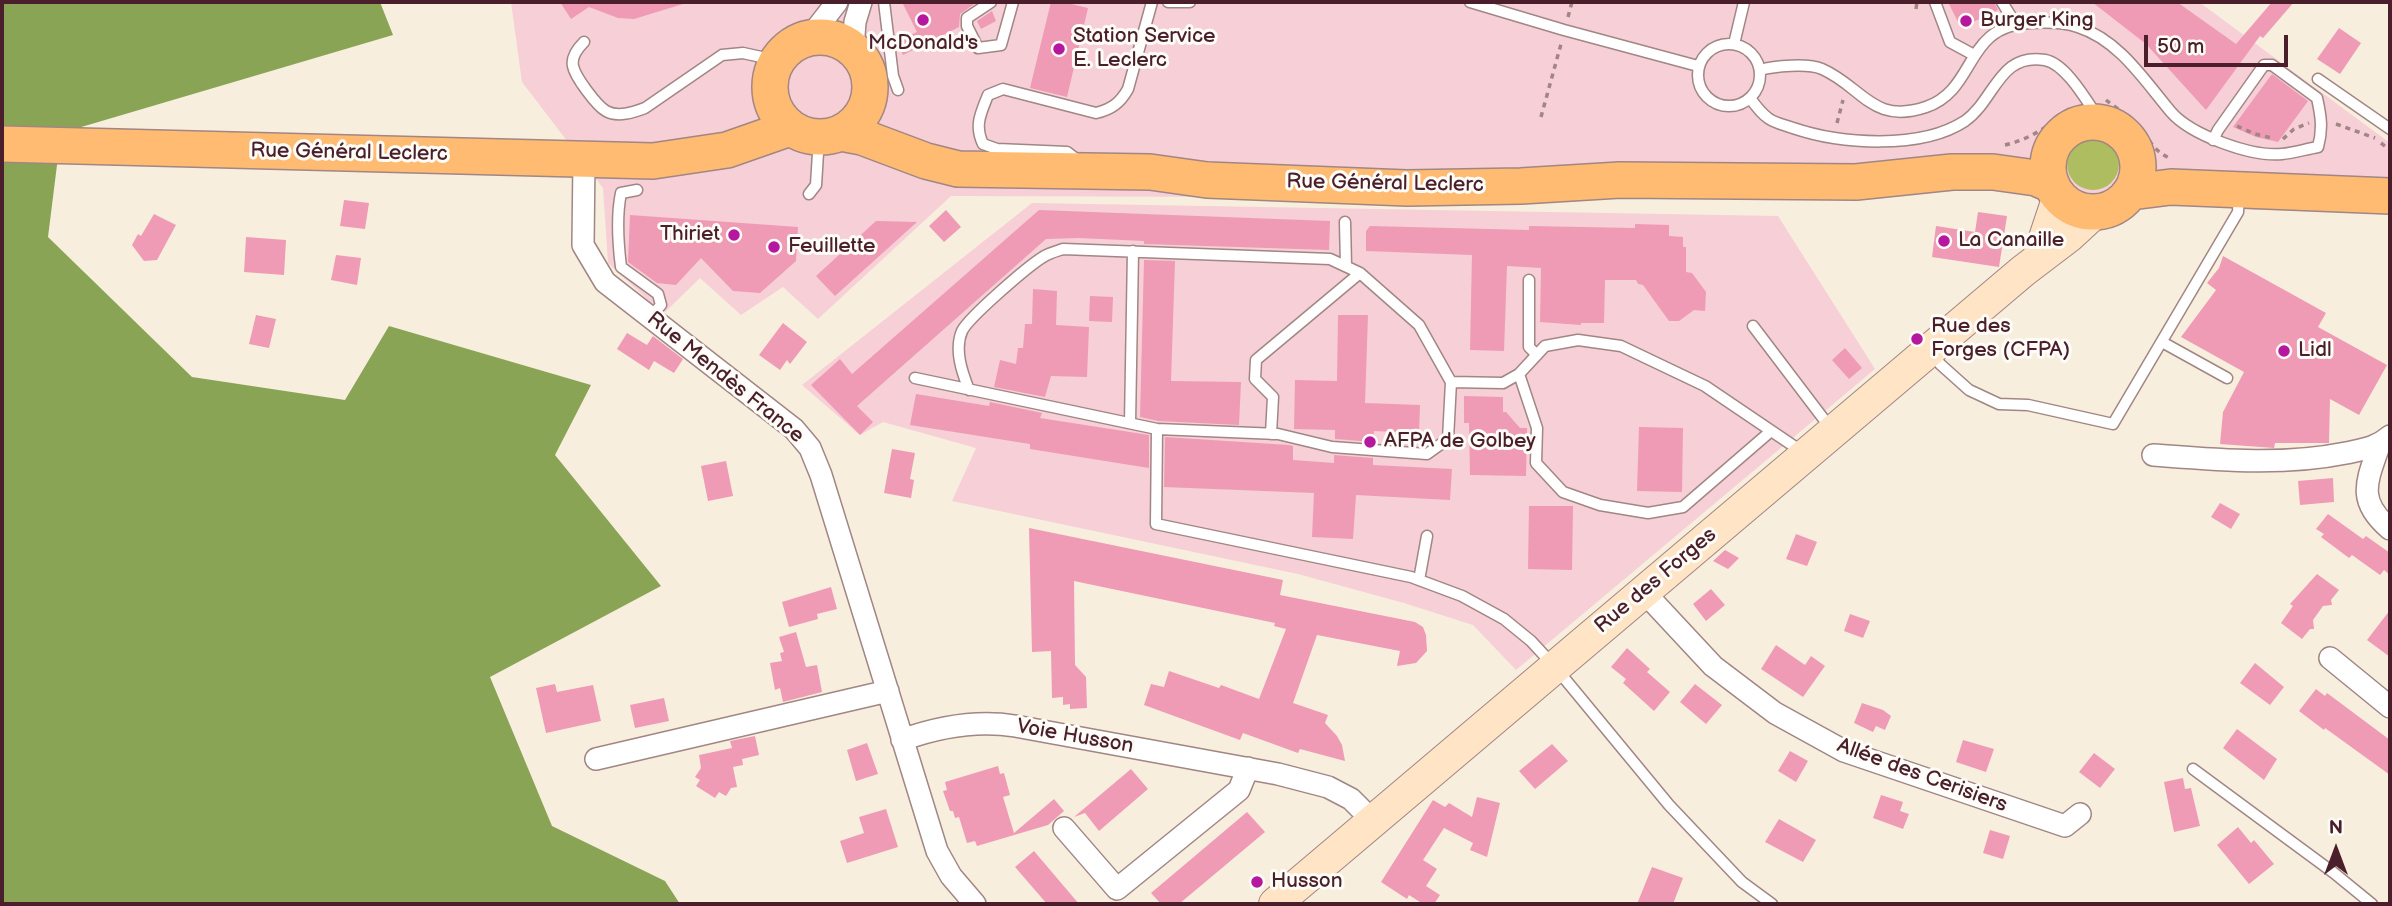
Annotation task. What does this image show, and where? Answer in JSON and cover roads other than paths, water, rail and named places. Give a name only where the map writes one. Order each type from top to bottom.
[{"type":"main road","points":[[883,96],[853,125],[805,124],[769,84],[775,60],[794,43],[810,37],[825,36],[840,40],[853,48],[862,60],[870,87],[883,96],[926,161]]},
{"type":"main road","points":[[2087,122],[2101,122],[2115,127],[2127,136],[2135,149],[2139,164],[2137,178],[2131,192],[2122,202],[2095,212],[2081,210],[2069,205],[2055,190],[2049,175],[2050,154],[2060,136],[2072,127],[2087,122]]},
{"type":"main road","name":"Rue Général Leclerc","points":[[2,144],[653,161],[727,150],[805,124],[874,142],[926,161],[958,169],[1150,172],[1207,180],[1407,188],[1521,186],[1620,180],[1856,182],[1952,172],[1993,172],[2036,178],[2055,190]]},
{"type":"main road","name":"Rue Général Leclerc","points":[[1952,172],[1991,158],[2028,149],[2060,136]]},
{"type":"main road","points":[[2135,149],[2174,169],[2239,191]]},
{"type":"main road","points":[[2131,192],[2171,187],[2390,196]]},
{"type":"main road","points":[[2038,259],[2055,190]]},
{"type":"main road","name":"Rue des Forges","points":[[1275,904],[2095,212]]},
{"type":"street","points":[[810,37],[837,2]]},
{"type":"street","points":[[853,48],[855,22],[861,2]]},
{"type":"street","name":"Rue Mendès France","points":[[583,159],[583,245],[605,282],[794,429],[810,448],[821,475],[937,851],[951,876],[975,904]]},
{"type":"street","points":[[2153,455],[2235,461],[2292,461],[2385,441]]},
{"type":"street","points":[[2385,441],[2369,475],[2367,502],[2375,516],[2390,529]]},
{"type":"street","name":"Allée des Cerisiers","points":[[1644,592],[1713,666],[1775,713],[1844,751],[2065,826],[2081,814]]},
{"type":"street","points":[[2330,658],[2390,706]]},
{"type":"street","points":[[596,759],[888,691]]},
{"type":"street","name":"Voie Husson","points":[[902,740],[954,726],[992,722],[1248,768],[1328,787],[1351,799],[1372,820]]},
{"type":"street","points":[[1064,828],[1117,889],[1239,789],[1248,768]]},
{"type":"lane","points":[[883,96],[893,76],[884,2]]},
{"type":"lane","points":[[991,2],[967,18],[967,26],[978,48],[1001,45],[1013,2]]},
{"type":"lane","points":[[1090,170],[1067,152],[997,149],[983,144],[977,122],[988,94],[1003,89],[1096,113],[1111,110],[1129,89],[1152,2]]},
{"type":"lane","points":[[1168,2],[1190,2]]},
{"type":"lane","points":[[1470,2],[1698,65]]},
{"type":"lane","points":[[1734,44],[1744,2]]},
{"type":"lane","points":[[1935,2],[1950,42],[1974,55]]},
{"type":"lane","points":[[2002,2],[2015,23]]},
{"type":"lane","points":[[1760,70],[1774,66],[1820,68],[1847,84],[1877,108],[1898,112],[1924,108],[1942,100],[1955,89],[1974,55],[1991,34],[2015,23],[2060,23],[2080,27],[2111,44],[2151,86],[2172,114],[2192,130],[2213,140],[2258,152],[2280,154],[2318,147],[2322,119],[2317,98],[2272,65],[2264,65],[2213,140]]},
{"type":"lane","points":[[584,42],[573,58],[573,68],[586,90],[606,111],[631,113],[645,108],[722,55],[743,53],[775,60]]},
{"type":"lane","points":[[1734,44],[1746,49],[1755,58],[1760,70],[1760,80],[1750,98],[1741,104],[1720,106],[1711,102],[1699,86],[1698,65],[1712,48],[1734,44]]},
{"type":"lane","points":[[1750,98],[1769,120],[1827,137],[1870,141],[1921,136],[1947,130],[1980,108],[2014,63],[2048,60],[2060,68],[2101,122]]},
{"type":"lane","points":[[2318,79],[2390,129]]},
{"type":"lane","points":[[805,124],[816,185],[809,194]]},
{"type":"lane","points":[[637,190],[621,193],[618,243],[621,267],[658,294],[661,305],[651,316]]},
{"type":"lane","points":[[1931,349],[1940,364],[1969,390],[1999,404],[2028,405],[2113,424],[2238,212],[2239,191]]},
{"type":"lane","points":[[1345,222],[1346,266]]},
{"type":"lane","points":[[915,378],[970,390],[1157,429],[1271,434],[1332,447],[1427,454],[1448,439],[1451,382],[1419,325],[1360,273],[1330,259],[1063,249],[1044,256],[976,314],[962,332],[959,353],[962,373],[970,390]]},
{"type":"lane","points":[[1130,423],[1133,251]]},
{"type":"lane","points":[[1271,434],[1273,397],[1255,379],[1256,360],[1360,273]]},
{"type":"lane","points":[[1529,280],[1529,347],[1537,355]]},
{"type":"lane","points":[[1753,326],[1833,431]]},
{"type":"lane","points":[[1451,382],[1503,383],[1519,374],[1545,346],[1578,340],[1621,346],[1705,386],[1806,455]]},
{"type":"lane","points":[[2162,342],[2227,379]]},
{"type":"lane","points":[[1519,374],[1537,428],[1535,463],[1563,492],[1600,505],[1648,513],[1683,507],[1770,431]]},
{"type":"lane","points":[[1157,429],[1156,524],[1419,580],[1462,596],[1504,619],[1555,667],[1670,805],[1742,883],[1772,904]]},
{"type":"lane","points":[[1419,580],[1427,536]]},
{"type":"lane","points":[[2193,769],[2372,904]]},
{"type":"place","name":"McDonald's","points":[[923,20]]},
{"type":"place","name":"Burger King","points":[[1966,21]]},
{"type":"place","name":"Station Service E. Leclerc","points":[[1059,49]]},
{"type":"place","name":"Thiriet","points":[[734,235]]},
{"type":"place","name":"La Canaille","points":[[1944,241]]},
{"type":"place","name":"Feuillette","points":[[774,247]]},
{"type":"place","name":"Rue des Forges (CFPA)","points":[[1917,339]]},
{"type":"place","name":"Lidl","points":[[2284,351]]},
{"type":"place","name":"AFPA de Golbey","points":[[1370,442]]},
{"type":"place","name":"Husson","points":[[1257,882]]}]
